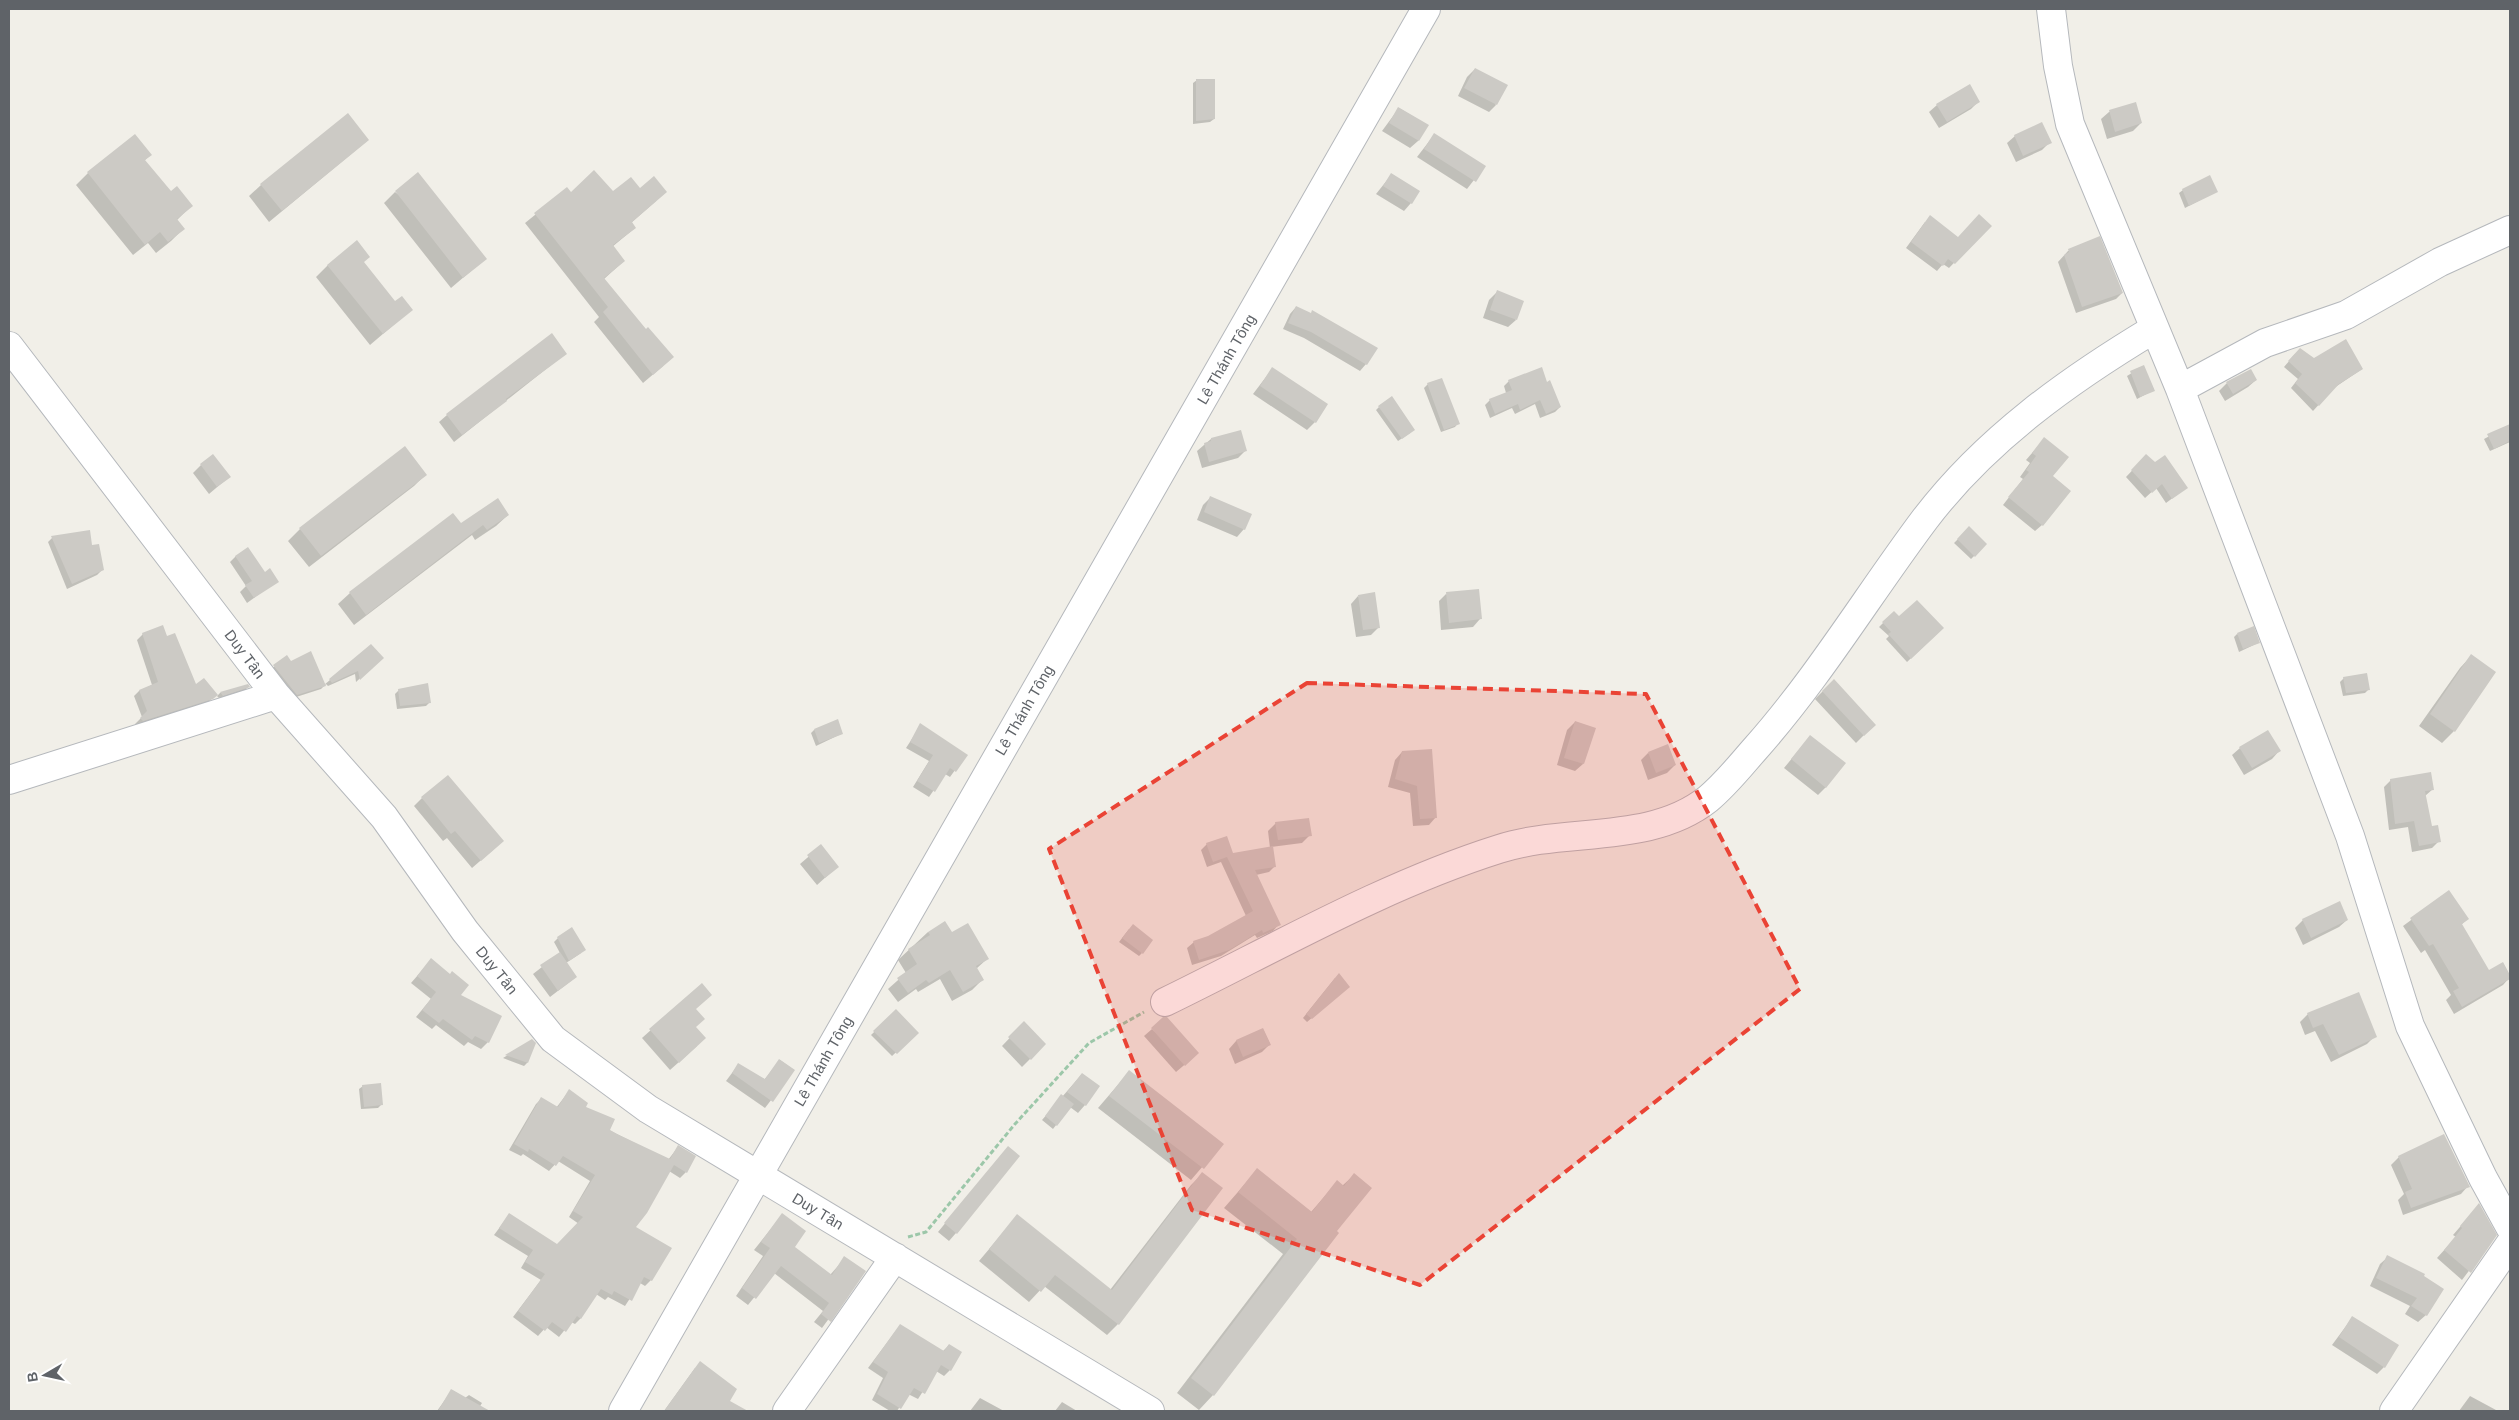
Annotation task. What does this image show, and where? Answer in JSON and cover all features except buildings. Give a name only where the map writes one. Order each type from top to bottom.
[{"type":"street","name":"Lê Thánh Tông","points":[[623,1411],[1426,9]]},
{"type":"street","points":[[2051,9],[2059,74],[2070,124],[2107,208],[2154,329],[2180,389],[2350,836],[2410,1026],[2483,1178],[2510,1227]]},
{"type":"street","points":[[2180,389],[2265,343],[2346,315],[2440,262],[2510,230]]},
{"type":"street","points":[[1165,1002],[1312,928],[1421,879],[1498,849],[1561,837],[1638,828],[1676,817],[1706,800],[1724,784],[1783,717],[1927,517],[1962,477],[2016,425],[2057,392],[2090,367],[2154,329]]},
{"type":"street","name":"Duy Tân","points":[[9,346],[276,695],[384,817],[465,931],[553,1039],[648,1109],[1150,1411]]},
{"type":"street","points":[[9,780],[276,695]]},
{"type":"street","points":[[2394,1411],[2510,1244]]},
{"type":"street","points":[[787,1411],[885,1251]]},
{"type":"path","points":[[885,1251],[926,1232],[1015,1124],[1089,1042],[1165,1002]]},
{"type":"highlighted area","points":[[1307,683],[1646,694],[1800,989],[1420,1285],[1192,1210],[1049,849]]}]
